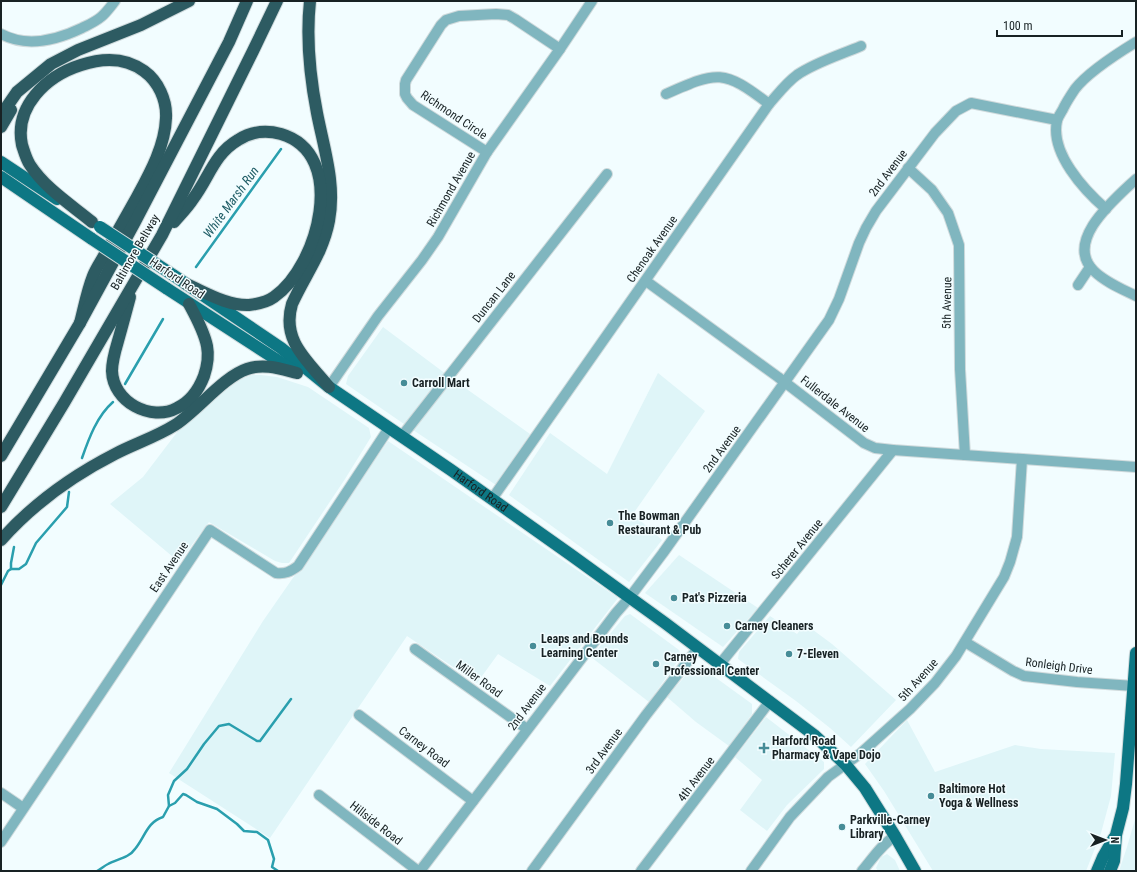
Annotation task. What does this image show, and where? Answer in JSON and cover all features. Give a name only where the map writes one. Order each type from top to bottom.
[{"type":"highway","points":[[1,115],[17,92],[51,64],[78,50],[141,25],[189,1]]},
{"type":"highway","name":"Baltimore Beltway","points":[[1,456],[80,323],[135,222],[229,42],[247,1]]},
{"type":"highway","name":"Baltimore Beltway","points":[[1,507],[64,403],[162,235],[277,1]]},
{"type":"highway","points":[[310,1],[310,66],[317,113],[330,175],[331,207],[320,253],[292,304],[289,328],[296,346],[329,387]]},
{"type":"highway","points":[[80,323],[93,277],[151,169],[163,139],[166,122],[166,109],[163,98],[154,79],[138,66],[122,60],[102,60],[90,62],[77,66],[60,75],[34,96],[24,114],[22,124],[21,137],[23,149],[29,163],[38,176],[50,188],[96,224]]},
{"type":"highway","points":[[1,127],[24,86]]},
{"type":"highway","points":[[162,235],[194,199],[218,156],[226,147],[244,136],[260,131],[284,135],[292,138],[305,149],[316,166],[320,181],[320,202],[315,232],[309,249],[302,262],[289,283],[282,290],[265,302],[248,305],[225,301],[186,284]]},
{"type":"highway","points":[[135,280],[113,358],[112,371],[113,378],[120,393],[136,408],[154,412],[171,411],[178,408],[190,399],[202,381],[206,370],[207,347],[200,325],[189,304]]},
{"type":"highway","points":[[1,540],[26,514],[56,489],[89,468],[174,425],[194,411],[233,376],[246,369],[267,366],[297,373]]},
{"type":"main road","name":"Harford Road","points":[[1,162],[281,348],[329,387],[402,436],[630,597],[814,735],[845,764],[865,788],[915,871]]},
{"type":"main road","name":"Harford Road","points":[[1,177],[189,304],[297,373],[329,387]]},
{"type":"main road","points":[[1110,871],[1114,861],[1116,835],[1124,798],[1134,717],[1136,653]]},
{"type":"main road","points":[[1097,871],[1103,857],[1116,835]]},
{"type":"street","points":[[1,34],[21,40],[51,40],[65,36],[100,18],[115,1]]},
{"type":"street","name":"Richmond Avenue","points":[[329,387],[378,316],[438,237],[487,152],[592,1]]},
{"type":"street","name":"Richmond Circle","points":[[487,152],[417,108],[407,98],[404,88],[406,80],[441,25],[446,20],[459,16],[496,14],[508,15],[560,49]]},
{"type":"street","points":[[1106,209],[1071,171],[1062,156],[1057,136],[1057,120],[1076,88],[1115,55],[1136,42]]},
{"type":"street","name":"Chenoak Avenue","points":[[492,499],[769,104],[798,74],[861,46]]},
{"type":"street","points":[[666,94],[697,80],[718,77],[729,78],[739,83],[769,104]]},
{"type":"street","name":"2nd Avenue","points":[[419,871],[616,613],[630,597],[829,320],[839,299],[859,243],[866,228],[876,211],[935,132],[956,112],[971,103],[1057,120]]},
{"type":"street","name":"5th Avenue","points":[[908,168],[932,190],[948,213],[959,245],[960,369],[965,455]]},
{"type":"street","name":"Duncan Lane","points":[[402,436],[606,174]]},
{"type":"street","points":[[1136,179],[1094,222],[1089,231],[1086,254],[1090,267],[1095,272],[1104,279],[1136,296]]},
{"type":"street","points":[[1078,285],[1090,267]]},
{"type":"street","name":"Fullerdale Avenue","points":[[646,281],[785,383],[864,444],[874,448],[1022,460],[1136,467]]},
{"type":"street","name":"East Avenue","points":[[1,842],[210,530],[276,573],[284,574],[291,572],[298,566],[389,428]]},
{"type":"street","name":"Scherer Avenue","points":[[720,664],[893,450]]},
{"type":"street","name":"5th Avenue","points":[[751,871],[790,817],[828,777],[861,753],[910,709],[946,670],[965,642],[1004,577],[1010,562],[1017,537],[1022,460]]},
{"type":"street","name":"Ronleigh Drive","points":[[965,642],[1024,676],[1134,686]]},
{"type":"street","name":"3rd Avenue","points":[[532,871],[646,715],[698,648]]},
{"type":"street","name":"Miller Road","points":[[415,649],[527,729]]},
{"type":"street","name":"4th Avenue","points":[[641,871],[770,701]]},
{"type":"street","name":"Carney Road","points":[[359,715],[473,801]]},
{"type":"street","points":[[1,793],[23,808]]},
{"type":"street","name":"Hillside Road","points":[[318,795],[419,871]]},
{"type":"street","points":[[865,870],[886,842],[895,836]]},
{"type":"shaded area","points":[[383,327],[530,434],[496,485],[346,384],[348,376]]},
{"type":"shaded area","points":[[658,373],[705,411],[633,514],[662,540],[629,582],[509,495],[550,433],[607,474]]},
{"type":"shaded area","points":[[252,375],[277,377],[308,387],[369,428],[371,437],[289,563],[275,561],[209,522],[179,562],[110,504],[143,477],[178,431],[239,380]]},
{"type":"shaded area","points":[[388,441],[618,598],[550,686],[498,654],[477,683],[407,636],[270,838],[169,773],[263,621]]},
{"type":"shaded area","points":[[679,555],[758,608],[723,647],[645,593]]},
{"type":"shaded area","points":[[630,614],[679,650],[681,656],[649,702],[591,657],[625,616]]},
{"type":"shaded area","points":[[770,616],[797,634],[805,624],[832,644],[896,700],[851,747],[796,701],[738,659],[739,652]]},
{"type":"shaded area","points":[[693,667],[701,667],[752,704],[752,714],[729,746],[696,722],[667,697]]},
{"type":"shaded area","points":[[766,717],[824,762],[824,769],[787,805],[767,831],[740,810],[762,780],[735,757]]},
{"type":"shaded area","points":[[907,720],[935,772],[1015,745],[1041,749],[1115,753],[1111,796],[1101,833],[1086,871],[933,871],[884,791],[865,764]]},
{"type":"shaded area","points":[[1136,816],[1136,871],[1119,871],[1127,847]]},
{"type":"shaded area","points":[[887,854],[895,860],[900,871],[878,871],[876,868],[881,857]]},
{"type":"waterway","name":"White Marsh Run","points":[[196,267],[281,149]]},
{"type":"waterway","name":"White Marsh Run","points":[[125,384],[163,319]]},
{"type":"waterway","name":"White Marsh Run","points":[[82,458],[98,421],[113,402]]},
{"type":"waterway","name":"White Marsh Run","points":[[1,585],[8,571],[11,569],[19,569],[26,564],[36,543],[67,507],[69,492]]},
{"type":"waterway","points":[[11,569],[14,547]]},
{"type":"waterway","points":[[97,871],[132,852],[153,822],[163,817],[169,806],[168,795],[174,781],[187,769],[204,744],[219,726],[229,724],[257,741],[260,741],[291,699]]},
{"type":"waterway","points":[[169,806],[175,803],[183,794],[197,802],[217,809],[244,831],[257,832],[268,840],[274,859],[272,867],[278,871]]},
{"type":"place","name":"Carroll Mart","points":[[404,383]]},
{"type":"place","name":"The Bowman Restaurant & Pub","points":[[610,523]]},
{"type":"place","name":"Pat's Pizzeria","points":[[674,598]]},
{"type":"place","name":"Carney Cleaners","points":[[727,626]]},
{"type":"place","name":"Leaps and Bounds Learning Center","points":[[533,646]]},
{"type":"place","name":"7-Eleven","points":[[789,654]]},
{"type":"place","name":"Carney Professional Center","points":[[656,664]]},
{"type":"place","name":"Harford Road Pharmacy & Vape Dojo","points":[[764,748]]},
{"type":"place","name":"Baltimore Hot Yoga & Wellness","points":[[931,796]]},
{"type":"place","name":"Parkville-Carney Library","points":[[842,827]]}]
